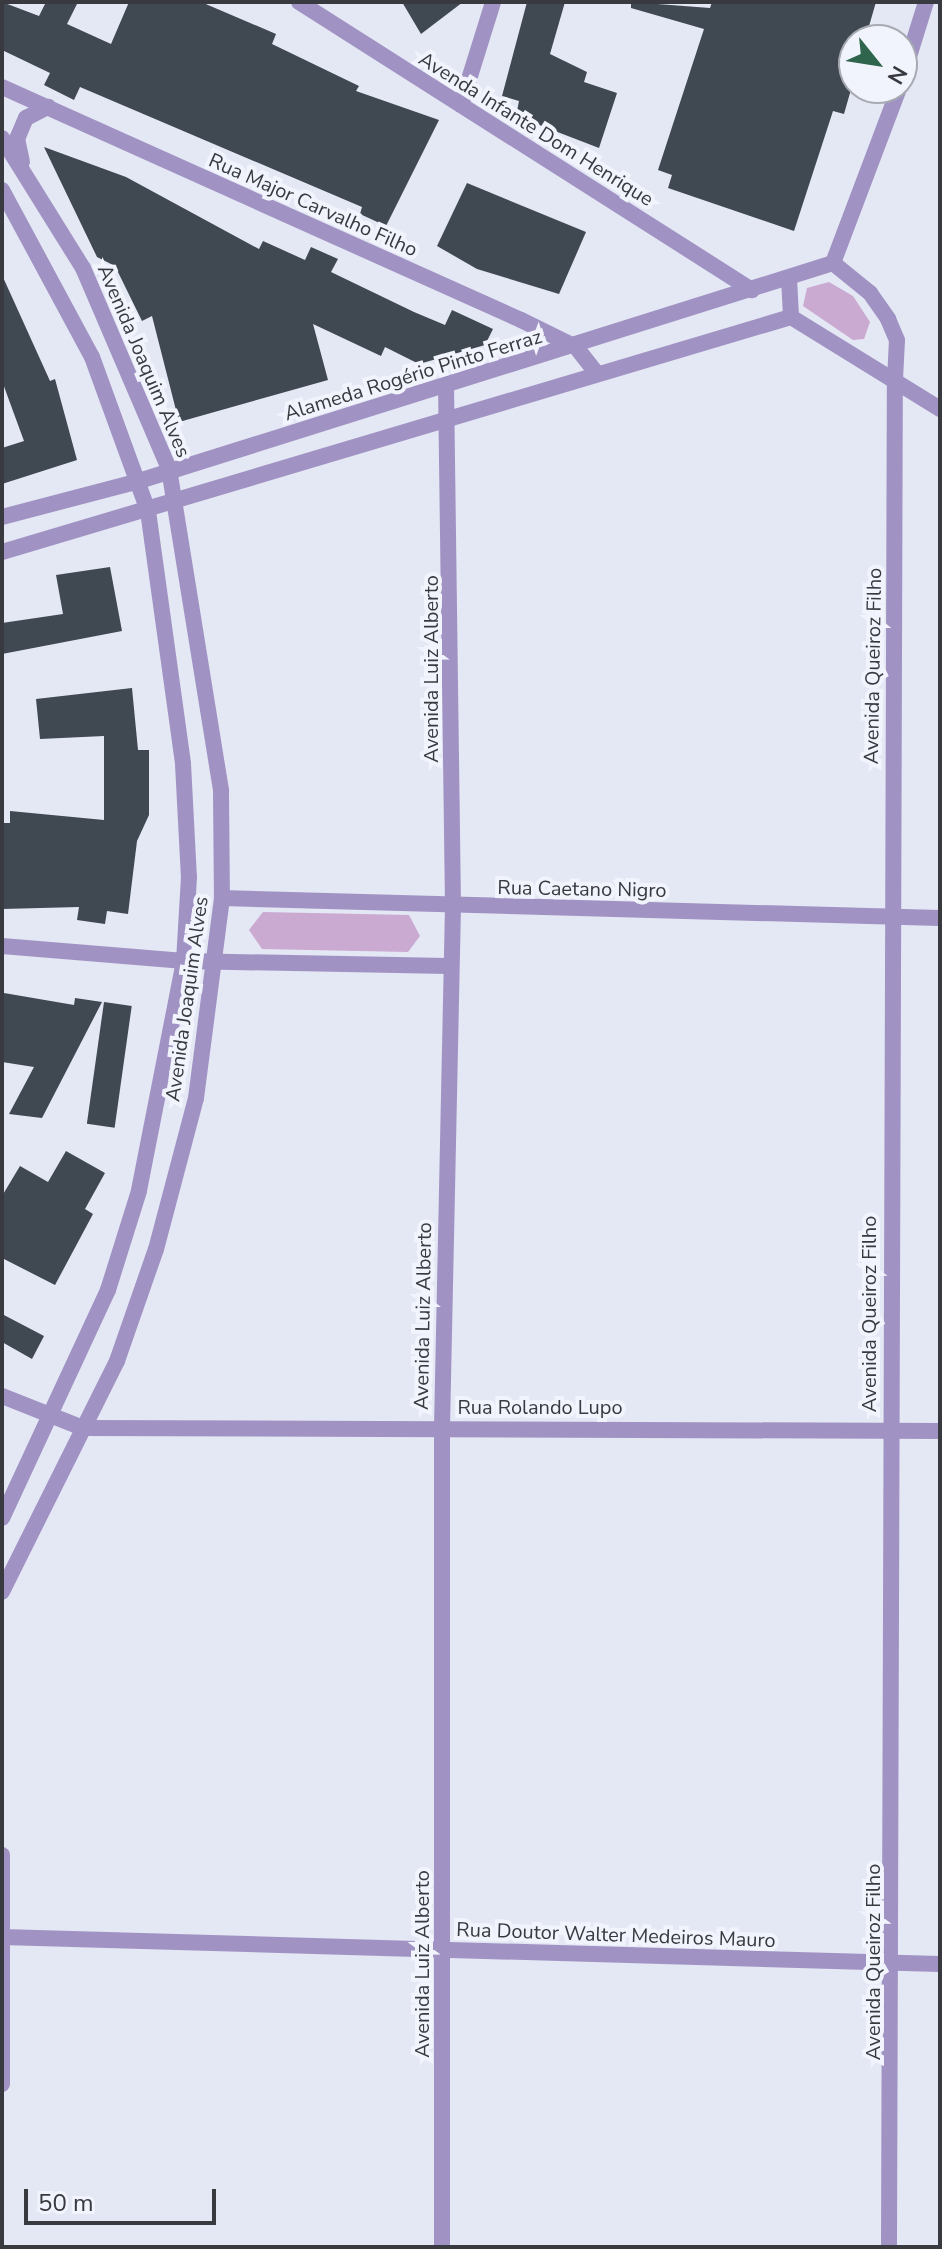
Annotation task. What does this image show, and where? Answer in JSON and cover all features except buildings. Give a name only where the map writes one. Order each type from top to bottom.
[{"type":"street","name":"Avenda Infante Dom Henrique","points":[[299,2],[752,290]]},
{"type":"street","points":[[461,105],[493,2]]},
{"type":"street","points":[[918,28],[926,2]]},
{"type":"street","name":"Rua Major Carvalho Filho","points":[[2,87],[576,347],[597,374]]},
{"type":"street","points":[[833,263],[893,104]]},
{"type":"street","name":"Avenida Joaquim Alves","points":[[24,172],[17,139],[26,118],[48,107]]},
{"type":"street","name":"Avenida Joaquim Alves","points":[[2,138],[83,268],[169,469],[178,503],[221,791],[222,898],[217,962],[196,1098],[156,1249],[117,1361],[2,1592]]},
{"type":"street","name":"Avenida Joaquim Alves","points":[[2,190],[92,357],[148,511],[183,764],[189,877],[184,961],[139,1191],[108,1290],[2,1518]]},
{"type":"street","name":"Alameda Rogério Pinto Ferraz","points":[[2,517],[139,481],[169,469],[576,347],[833,263]]},
{"type":"street","name":"Avenida Queiroz Filho","points":[[833,263],[870,293],[888,319],[897,340],[889,1430],[895,1965],[889,2247]]},
{"type":"street","points":[[789,278],[791,317]]},
{"type":"street","points":[[2,552],[178,503],[449,415],[791,317],[940,409]]},
{"type":"street","name":"Avenida Luiz Alberto","points":[[442,2247],[442,1427],[448,966],[453,906],[449,415],[446,386]]},
{"type":"street","name":"Rua Caetano Nigro","points":[[222,898],[940,918]]},
{"type":"street","points":[[2,946],[184,961],[448,966]]},
{"type":"street","name":"Rua Rolando Lupo","points":[[2,1396],[50,1420],[83,1428],[940,1431]]},
{"type":"street","points":[[2,1855],[2,2084]]},
{"type":"street","name":"Rua Doutor Walter Medeiros Mauro","points":[[3,1938],[940,1964]]},
{"type":"shaded area","points":[[829,282],[853,296],[870,322],[864,339],[853,340],[803,306],[807,288]]},
{"type":"shaded area","points":[[263,912],[409,915],[420,936],[408,952],[262,949],[249,930]]}]
